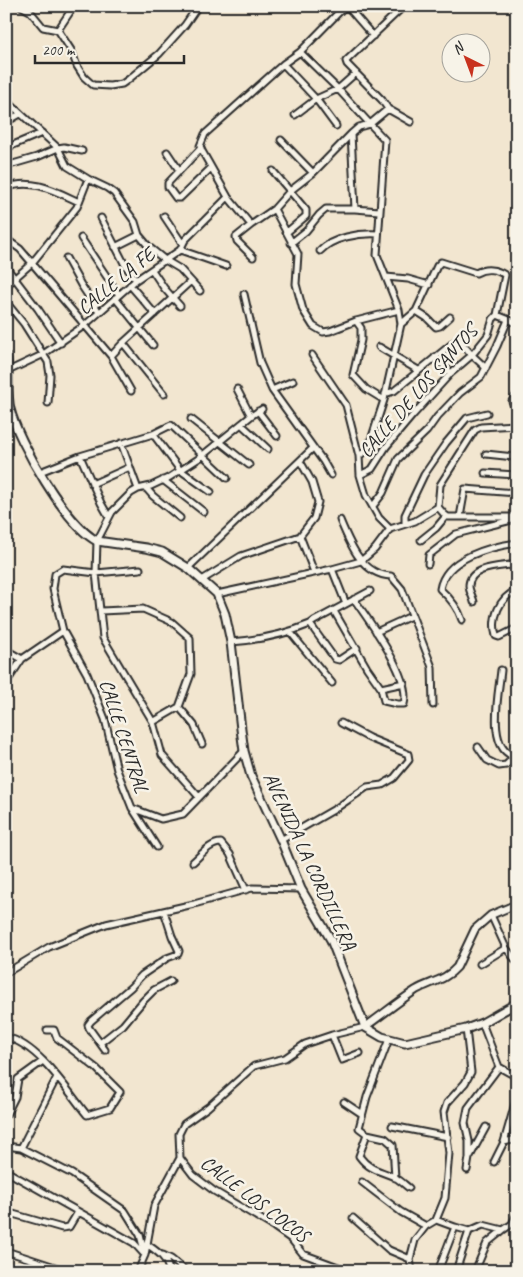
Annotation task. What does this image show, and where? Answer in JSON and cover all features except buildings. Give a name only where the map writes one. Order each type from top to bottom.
[{"type":"main road","points":[[6,356],[8,371],[7,390],[10,410],[22,438],[54,496],[74,522],[91,538],[97,541]]},
{"type":"main road","name":"AVENIDA LA CORDILLERA","points":[[97,541],[162,552],[188,568],[217,594],[225,614],[231,642],[244,751],[251,776],[281,840],[301,889],[331,940],[366,1027]]},
{"type":"main road","points":[[366,1027],[382,1037],[405,1043],[466,1029],[482,1023],[517,1003]]},
{"type":"street","points":[[21,6],[31,9],[43,27],[58,30],[71,50],[77,66],[93,85],[116,85],[129,79],[158,54],[185,25],[198,6]]},
{"type":"street","points":[[58,30],[74,6]]},
{"type":"street","points":[[251,225],[228,197],[201,148],[205,134],[283,64],[300,52],[346,6],[373,36]]},
{"type":"street","points":[[404,6],[346,61],[382,100],[388,110],[412,122]]},
{"type":"street","points":[[300,52],[338,89],[385,140],[377,255],[399,310],[401,324],[384,400],[370,446],[359,456]]},
{"type":"street","points":[[283,64],[316,99],[336,126]]},
{"type":"street","points":[[295,115],[316,99],[338,89],[356,73]]},
{"type":"street","points":[[7,101],[58,148],[67,166],[114,193],[135,222],[139,235],[149,247],[180,269],[200,291]]},
{"type":"street","points":[[253,257],[237,242],[236,237],[274,209],[359,127],[370,124],[388,110]]},
{"type":"street","points":[[6,122],[20,114]]},
{"type":"street","points":[[6,148],[42,133]]},
{"type":"street","points":[[351,134],[354,209]]},
{"type":"street","points":[[281,140],[313,173]]},
{"type":"street","points":[[6,166],[37,157],[64,146],[82,151]]},
{"type":"street","points":[[201,148],[167,185],[178,198],[212,168]]},
{"type":"street","points":[[167,152],[179,170]]},
{"type":"street","points":[[273,171],[306,210],[306,216],[287,232]]},
{"type":"street","points":[[6,286],[32,263],[77,208],[88,179]]},
{"type":"street","points":[[6,188],[26,185],[44,186],[79,202]]},
{"type":"street","name":"CALLE LA FE","points":[[8,371],[42,355],[61,343],[136,280],[180,250],[182,243],[228,197]]},
{"type":"street","points":[[274,209],[298,254],[296,284],[303,310],[313,326],[323,332],[330,331],[356,321],[399,310]]},
{"type":"street","points":[[291,243],[306,231],[326,209],[379,211]]},
{"type":"street","points":[[164,216],[182,243]]},
{"type":"street","points":[[101,218],[136,280]]},
{"type":"street","points":[[320,251],[327,244],[340,239],[366,233],[378,234]]},
{"type":"street","points":[[116,247],[139,235]]},
{"type":"street","points":[[81,238],[117,297],[139,329],[153,345]]},
{"type":"street","points":[[6,239],[20,249],[111,356],[131,391]]},
{"type":"street","points":[[180,250],[226,266]]},
{"type":"street","points":[[66,258],[99,312]]},
{"type":"street","points":[[401,324],[416,311],[437,266],[441,262],[476,273],[483,269],[500,272],[504,275],[497,315]]},
{"type":"street","points":[[6,267],[61,343]]},
{"type":"street","points":[[152,270],[180,306]]},
{"type":"street","points":[[386,277],[408,279],[429,285]]},
{"type":"street","points":[[111,356],[191,281]]},
{"type":"street","points":[[130,285],[155,314]]},
{"type":"street","points":[[244,294],[260,363],[272,390],[331,475]]},
{"type":"street","points":[[6,302],[24,324],[48,362],[50,375],[48,403]]},
{"type":"street","points":[[416,311],[436,327],[440,326],[450,317]]},
{"type":"street","name":"CALLE DE LOS SANTOS","points":[[360,475],[372,470],[386,447],[451,373],[472,355],[488,335],[493,319],[497,315],[517,323]]},
{"type":"street","points":[[373,506],[382,493],[398,459],[427,431],[460,393],[481,377],[508,320]]},
{"type":"street","points":[[356,321],[361,328],[361,340],[353,375],[366,389],[384,400]]},
{"type":"street","points":[[385,394],[394,391],[458,339],[486,368]]},
{"type":"street","points":[[122,344],[164,394]]},
{"type":"street","points":[[379,348],[418,370]]},
{"type":"street","points":[[312,355],[346,405],[359,456],[360,475],[366,495],[379,518],[390,529]]},
{"type":"street","points":[[435,357],[451,373]]},
{"type":"street","points":[[272,390],[293,381]]},
{"type":"street","points":[[237,389],[251,416]]},
{"type":"street","points":[[517,394],[512,400],[517,415]]},
{"type":"street","points":[[199,797],[162,755],[153,722],[103,638],[96,573],[97,541],[112,512],[131,493],[163,480],[202,456],[260,410],[277,436]]},
{"type":"street","points":[[405,524],[405,515],[424,475],[446,443],[470,416],[487,413]]},
{"type":"street","points":[[191,419],[249,465]]},
{"type":"street","points":[[241,424],[268,449]]},
{"type":"street","points":[[40,472],[80,456],[153,434],[170,425],[226,478]]},
{"type":"street","points":[[517,425],[481,427],[475,430],[440,485],[438,507],[446,516],[517,518]]},
{"type":"street","points":[[153,434],[180,470],[211,492]]},
{"type":"street","points":[[121,443],[138,489]]},
{"type":"street","points":[[188,568],[313,448]]},
{"type":"street","points":[[486,454],[514,457],[517,452]]},
{"type":"street","points":[[80,456],[109,517]]},
{"type":"street","points":[[202,580],[241,556],[300,536],[314,518],[318,502],[312,482],[300,461]]},
{"type":"street","points":[[92,484],[130,467]]},
{"type":"street","points":[[485,473],[517,475]]},
{"type":"street","points":[[163,480],[204,512]]},
{"type":"street","points":[[146,488],[180,518]]},
{"type":"street","points":[[460,517],[465,489],[517,493]]},
{"type":"street","points":[[217,594],[361,561],[375,548],[390,529],[415,521],[438,507]]},
{"type":"street","points":[[421,540],[436,528],[446,516]]},
{"type":"street","points":[[428,564],[429,555],[456,534],[517,518]]},
{"type":"street","points":[[340,520],[361,561],[371,571],[381,576],[391,576],[402,589],[432,667],[433,705]]},
{"type":"street","points":[[300,536],[314,572]]},
{"type":"street","points":[[462,620],[450,598],[440,589],[442,579],[459,560],[499,545],[517,543]]},
{"type":"street","points":[[474,602],[469,586],[472,578],[484,568],[517,564]]},
{"type":"street","name":"CALLE CENTRAL","points":[[96,573],[63,569],[54,574],[53,589],[63,631],[87,674],[105,718],[117,770],[132,808],[157,847]]},
{"type":"street","points":[[96,573],[140,569]]},
{"type":"street","points":[[332,569],[346,604]]},
{"type":"street","points":[[517,590],[504,598],[500,604],[494,626],[496,636],[499,637],[517,628]]},
{"type":"street","points":[[231,642],[257,640],[291,632],[310,624],[370,591]]},
{"type":"street","points":[[334,611],[380,688],[386,702],[404,704],[404,683],[376,632],[354,599]]},
{"type":"street","points":[[101,611],[143,609],[172,622],[190,638],[191,674],[179,707],[153,722]]},
{"type":"street","points":[[376,632],[412,616]]},
{"type":"street","points":[[310,624],[335,659],[339,660],[357,648]]},
{"type":"street","points":[[6,683],[22,659],[63,631]]},
{"type":"street","points":[[291,632],[332,683]]},
{"type":"street","points":[[6,650],[22,659]]},
{"type":"street","points":[[478,747],[488,760],[499,766],[506,765],[514,756],[504,751],[498,742],[497,729],[501,670]]},
{"type":"street","points":[[380,688],[404,683]]},
{"type":"street","points":[[179,707],[194,725],[202,744]]},
{"type":"street","points":[[281,840],[335,809],[366,787],[382,785],[394,778],[409,760],[408,754],[369,738],[341,722]]},
{"type":"street","points":[[132,808],[161,819],[183,814],[244,751]]},
{"type":"street","points":[[193,862],[211,846],[218,842],[221,843],[230,854],[246,890]]},
{"type":"street","points":[[6,973],[48,946],[106,924],[252,888],[301,889]]},
{"type":"street","points":[[366,1027],[418,989],[453,972],[475,929],[491,915],[517,904]]},
{"type":"street","points":[[105,1050],[89,1028],[90,1021],[131,987],[142,975],[167,958],[178,954],[179,951],[164,911]]},
{"type":"street","points":[[491,915],[506,948],[517,962]]},
{"type":"street","points":[[480,964],[506,948]]},
{"type":"street","points":[[100,1043],[123,1025],[143,1000],[154,990],[170,981]]},
{"type":"street","points":[[482,1023],[498,1067],[517,1077]]},
{"type":"street","name":"CALLE LOS COCOS","points":[[349,1271],[303,1254],[291,1239],[274,1226],[214,1191],[193,1174],[180,1158],[179,1134],[184,1124],[208,1107],[254,1066],[285,1058],[305,1044],[332,1034],[366,1027]]},
{"type":"street","points":[[412,1271],[410,1259],[415,1240],[426,1226],[436,1220],[444,1198],[449,1153],[444,1112],[447,1103],[465,1083],[471,1072],[466,1029]]},
{"type":"street","points":[[6,1037],[13,1039],[30,1050],[43,1062],[87,1115],[110,1108],[120,1092],[96,1068],[57,1038],[54,1030],[47,1030]]},
{"type":"street","points":[[332,1034],[342,1060],[360,1053]]},
{"type":"street","points":[[389,1039],[362,1114],[359,1128],[367,1134],[385,1138],[393,1145],[395,1178]]},
{"type":"street","points":[[6,1115],[15,1097],[18,1079],[43,1062]]},
{"type":"street","points":[[467,1170],[469,1141],[465,1123],[468,1108],[498,1067]]},
{"type":"street","points":[[21,1148],[57,1077]]},
{"type":"street","points":[[494,1162],[504,1142],[517,1096]]},
{"type":"street","points":[[344,1102],[362,1114]]},
{"type":"street","points":[[392,1126],[448,1137]]},
{"type":"street","points":[[469,1158],[486,1127]]},
{"type":"street","points":[[367,1134],[359,1156],[360,1158],[365,1164],[380,1173],[395,1178],[409,1188]]},
{"type":"street","points":[[504,1142],[517,1139]]},
{"type":"street","points":[[6,1146],[21,1148],[72,1174],[125,1211],[140,1236],[145,1255]]},
{"type":"street","points":[[138,1271],[148,1245],[154,1206],[180,1158]]},
{"type":"street","points":[[6,1171],[134,1243],[145,1255]]},
{"type":"street","points":[[362,1182],[401,1212],[426,1226]]},
{"type":"street","points":[[6,1212],[62,1228],[69,1227],[78,1212]]},
{"type":"street","points":[[476,1271],[487,1243],[512,1224],[517,1214]]},
{"type":"street","points":[[353,1218],[389,1250],[410,1259]]},
{"type":"street","points":[[436,1220],[455,1228],[470,1231],[483,1225],[503,1230]]},
{"type":"street","points":[[438,1271],[455,1228]]},
{"type":"street","points":[[456,1271],[470,1231]]},
{"type":"street","points":[[148,1245],[186,1271]]},
{"type":"street","points":[[6,1251],[67,1271]]},
{"type":"street","points":[[160,1254],[167,1263],[169,1271]]},
{"type":"street","points":[[511,1271],[517,1254]]}]
